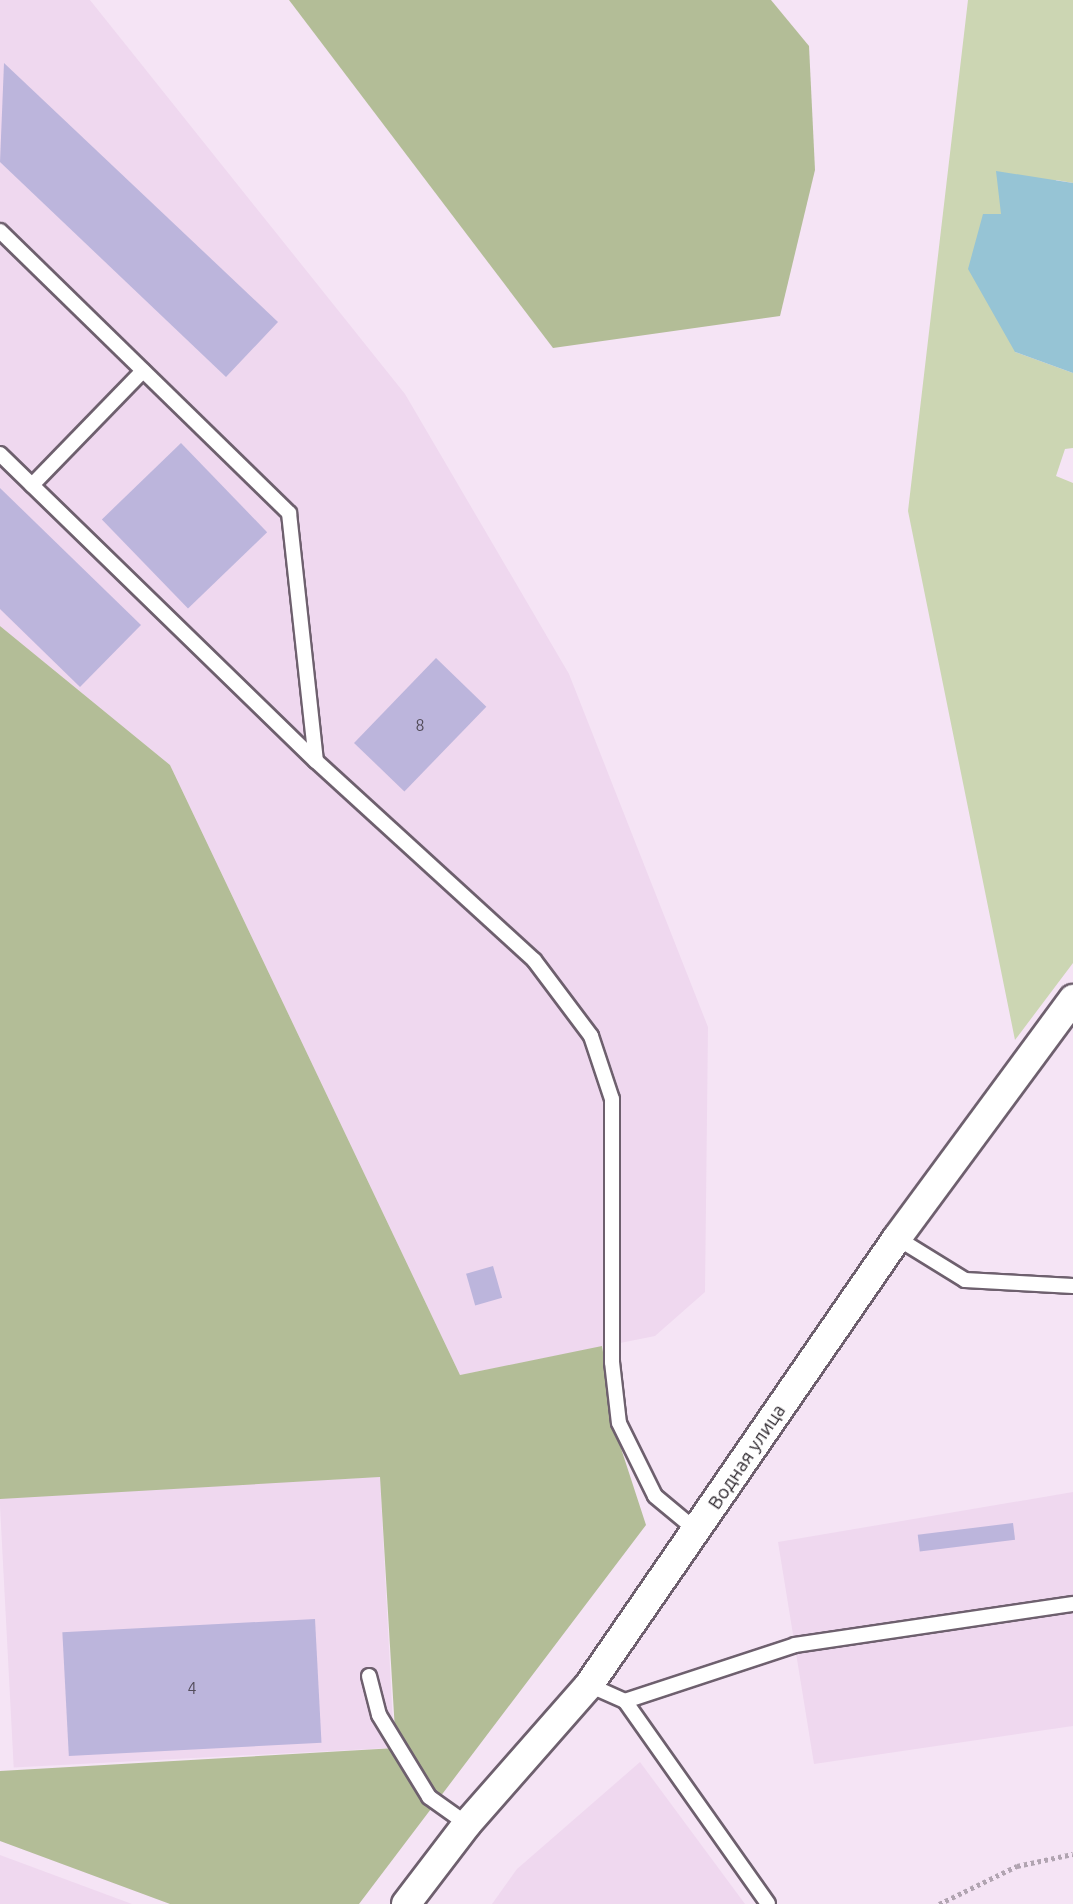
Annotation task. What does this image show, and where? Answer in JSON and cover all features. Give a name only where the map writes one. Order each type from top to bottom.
[{"type":"street","name":"Водная улица","points":[[406,1904],[467,1824],[589,1685],[897,1238],[1073,999]]},
{"type":"lane","points":[[0,231],[289,513],[316,761]]},
{"type":"lane","points":[[32,485],[143,371]]},
{"type":"lane","points":[[0,454],[316,761],[534,960],[591,1036],[612,1099],[612,1362],[619,1423],[655,1496],[697,1531]]},
{"type":"lane","points":[[897,1238],[965,1280],[1073,1286]]},
{"type":"lane","points":[[625,1700],[795,1645],[1073,1604]]},
{"type":"lane","points":[[369,1676],[379,1716],[429,1797],[467,1824]]},
{"type":"lane","points":[[589,1685],[625,1700],[768,1904]]},
{"type":"path","points":[[939,1904],[1017,1866],[1073,1854]]},
{"type":"shaded area","points":[[0,0],[90,0],[405,394],[569,674],[708,1027],[705,1292],[655,1336],[460,1375],[170,765],[0,626]]},
{"type":"shaded area","points":[[380,1477],[394,1748],[14,1768],[0,1497]]},
{"type":"shaded area","points":[[1073,1492],[1073,1726],[814,1764],[778,1542]]},
{"type":"shaded area","points":[[640,1762],[745,1904],[492,1904],[517,1869]]},
{"type":"shaded area","points":[[0,1855],[132,1904],[0,1904]]},
{"type":"green space","points":[[289,0],[771,0],[809,46],[815,170],[780,316],[553,348]]},
{"type":"green space","points":[[968,0],[1073,0],[1073,183],[1056,180],[1015,352],[1073,373],[1073,448],[1065,449],[1056,476],[1073,483],[1073,963],[1015,1040],[908,511]]},
{"type":"green space","points":[[0,626],[170,765],[460,1375],[602,1346],[617,1436],[646,1525],[359,1904],[170,1904],[0,1841],[0,1771],[396,1748],[380,1477],[0,1499]]},
{"type":"water","points":[[996,171],[1073,183],[1073,373],[1015,352],[968,269],[983,214],[1001,214]]},
{"type":"building","points":[[4,63],[278,322],[226,377],[0,162]]},
{"type":"building","points":[[181,443],[267,532],[188,609],[102,519]]},
{"type":"building","points":[[0,488],[141,625],[80,687],[0,609]]},
{"type":"building","points":[[436,658],[486,707],[404,792],[354,743]]},
{"type":"building","points":[[493,1266],[502,1298],[475,1305],[466,1274]]},
{"type":"building","points":[[1013,1523],[1015,1540],[920,1552],[918,1535]]},
{"type":"building","points":[[315,1619],[321,1743],[69,1756],[62,1632]]}]
